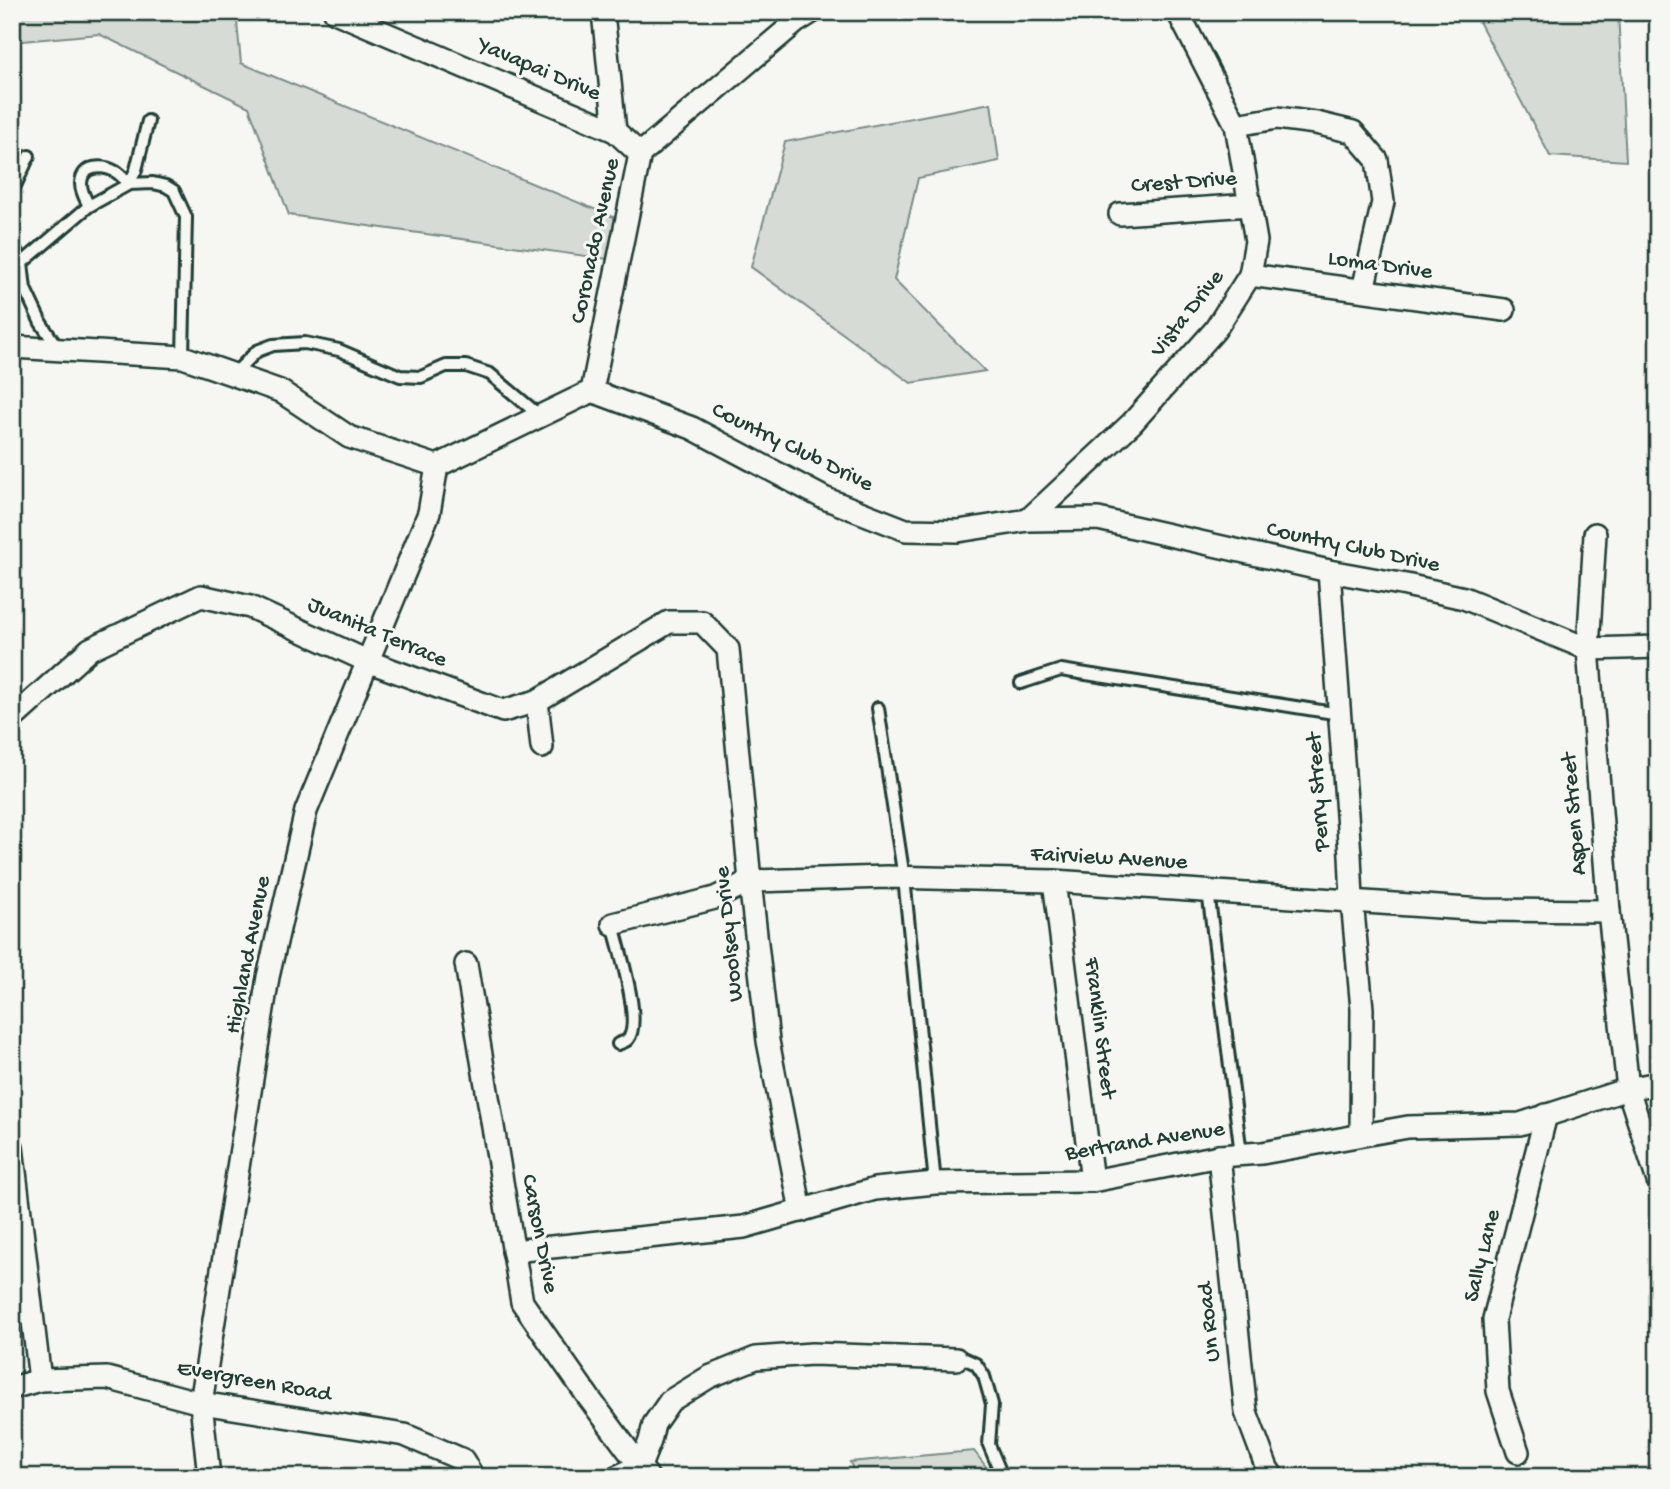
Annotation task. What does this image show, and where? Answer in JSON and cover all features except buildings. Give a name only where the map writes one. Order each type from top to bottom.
[{"type":"street","name":"Yavapai Drive","points":[[335,12],[615,131],[640,154]]},
{"type":"street","points":[[603,12],[615,131]]},
{"type":"street","name":"Vista Drive","points":[[1028,520],[1132,423],[1215,330],[1250,275],[1256,241],[1236,125],[1178,12]]},
{"type":"street","name":"Coronado Avenue","points":[[592,391],[640,154],[801,16]]},
{"type":"street","points":[[1236,125],[1277,118],[1316,123],[1353,132],[1377,160],[1383,202],[1363,290]]},
{"type":"street","name":"Crest Drive","points":[[1120,214],[1250,205]]},
{"type":"street","name":"Loma Drive","points":[[1250,275],[1504,310]]},
{"type":"street","points":[[12,347],[183,358],[280,391],[349,437],[437,466],[592,391]]},
{"type":"street","name":"Country Club Drive","points":[[592,391],[692,428],[824,498],[905,530],[958,531],[1028,520],[1098,519],[1464,598],[1588,649],[1658,648]]},
{"type":"street","name":"Highland Avenue","points":[[209,1477],[201,1403],[268,978],[306,811],[429,513],[437,466]]},
{"type":"street","name":"Aspen Street","points":[[1595,534],[1588,649],[1609,911],[1628,1089],[1658,1181]]},
{"type":"street","name":"Perry Street","points":[[1329,571],[1362,1009],[1361,1135]]},
{"type":"street","name":"Juanita Terrace","points":[[12,719],[90,649],[201,596],[250,607],[367,661],[503,711],[537,701],[668,622],[702,622],[728,649]]},
{"type":"street","name":"Woolsey Drive","points":[[728,649],[768,1041],[801,1211]]},
{"type":"street","points":[[537,701],[542,747]]},
{"type":"street","name":"Fairview Avenue","points":[[613,924],[715,898],[750,881],[904,878],[1054,881],[1483,910],[1609,911]]},
{"type":"street","name":"Franklin Street","points":[[1054,881],[1092,1181]]},
{"type":"street","name":"Carson Drive","points":[[466,964],[522,1302],[644,1472]]},
{"type":"street","name":"Bertrand Avenue","points":[[513,1251],[744,1227],[875,1189],[935,1183],[1092,1181],[1219,1156],[1262,1153],[1408,1127],[1520,1124],[1628,1089],[1658,1083]]},
{"type":"street","name":"Sally Lane","points":[[1518,1452],[1498,1391],[1494,1319],[1546,1115]]},
{"type":"street","points":[[12,1147],[40,1380]]},
{"type":"street","name":"Un Road","points":[[1219,1156],[1246,1412],[1273,1477]]},
{"type":"street","points":[[616,1477],[644,1472],[654,1424],[670,1401],[709,1377],[756,1358],[812,1354],[956,1359]]},
{"type":"street","name":"Evergreen Road","points":[[12,1388],[40,1380],[107,1378],[201,1403],[405,1435],[463,1460],[473,1477]]},
{"type":"lane","points":[[129,184],[136,170],[148,121]]},
{"type":"lane","points":[[12,192],[29,156]]},
{"type":"lane","points":[[89,206],[82,192],[81,181],[86,171],[94,167],[107,168],[118,173],[129,184]]},
{"type":"lane","points":[[22,262],[89,206],[129,184],[153,183],[166,186],[174,191],[186,217],[183,358]]},
{"type":"lane","points":[[12,243],[22,262],[25,289],[41,323],[59,350]]},
{"type":"lane","points":[[234,374],[257,351],[273,345],[305,343],[338,350],[400,376],[421,377],[446,366],[466,366],[490,374],[540,416]]},
{"type":"lane","points":[[1021,683],[1061,670],[1340,714]]},
{"type":"lane","points":[[878,708],[904,878],[935,1183]]},
{"type":"lane","points":[[1208,891],[1241,1154]]},
{"type":"lane","points":[[613,924],[633,1006],[634,1026],[628,1039],[618,1044]]},
{"type":"lane","points":[[956,1359],[963,1358],[976,1364],[984,1376],[992,1404],[989,1445],[1000,1471],[1007,1477]]},
{"type":"shaded area","points":[[12,12],[236,12],[241,63],[616,218],[607,259],[289,215],[249,107],[99,34],[12,42]]},
{"type":"shaded area","points":[[1474,12],[1618,12],[1626,161],[1550,156]]},
{"type":"shaded area","points":[[991,103],[999,161],[918,178],[894,280],[985,371],[911,383],[751,267],[785,142]]},
{"type":"shaded area","points":[[974,1451],[994,1477],[856,1477],[850,1462]]}]
